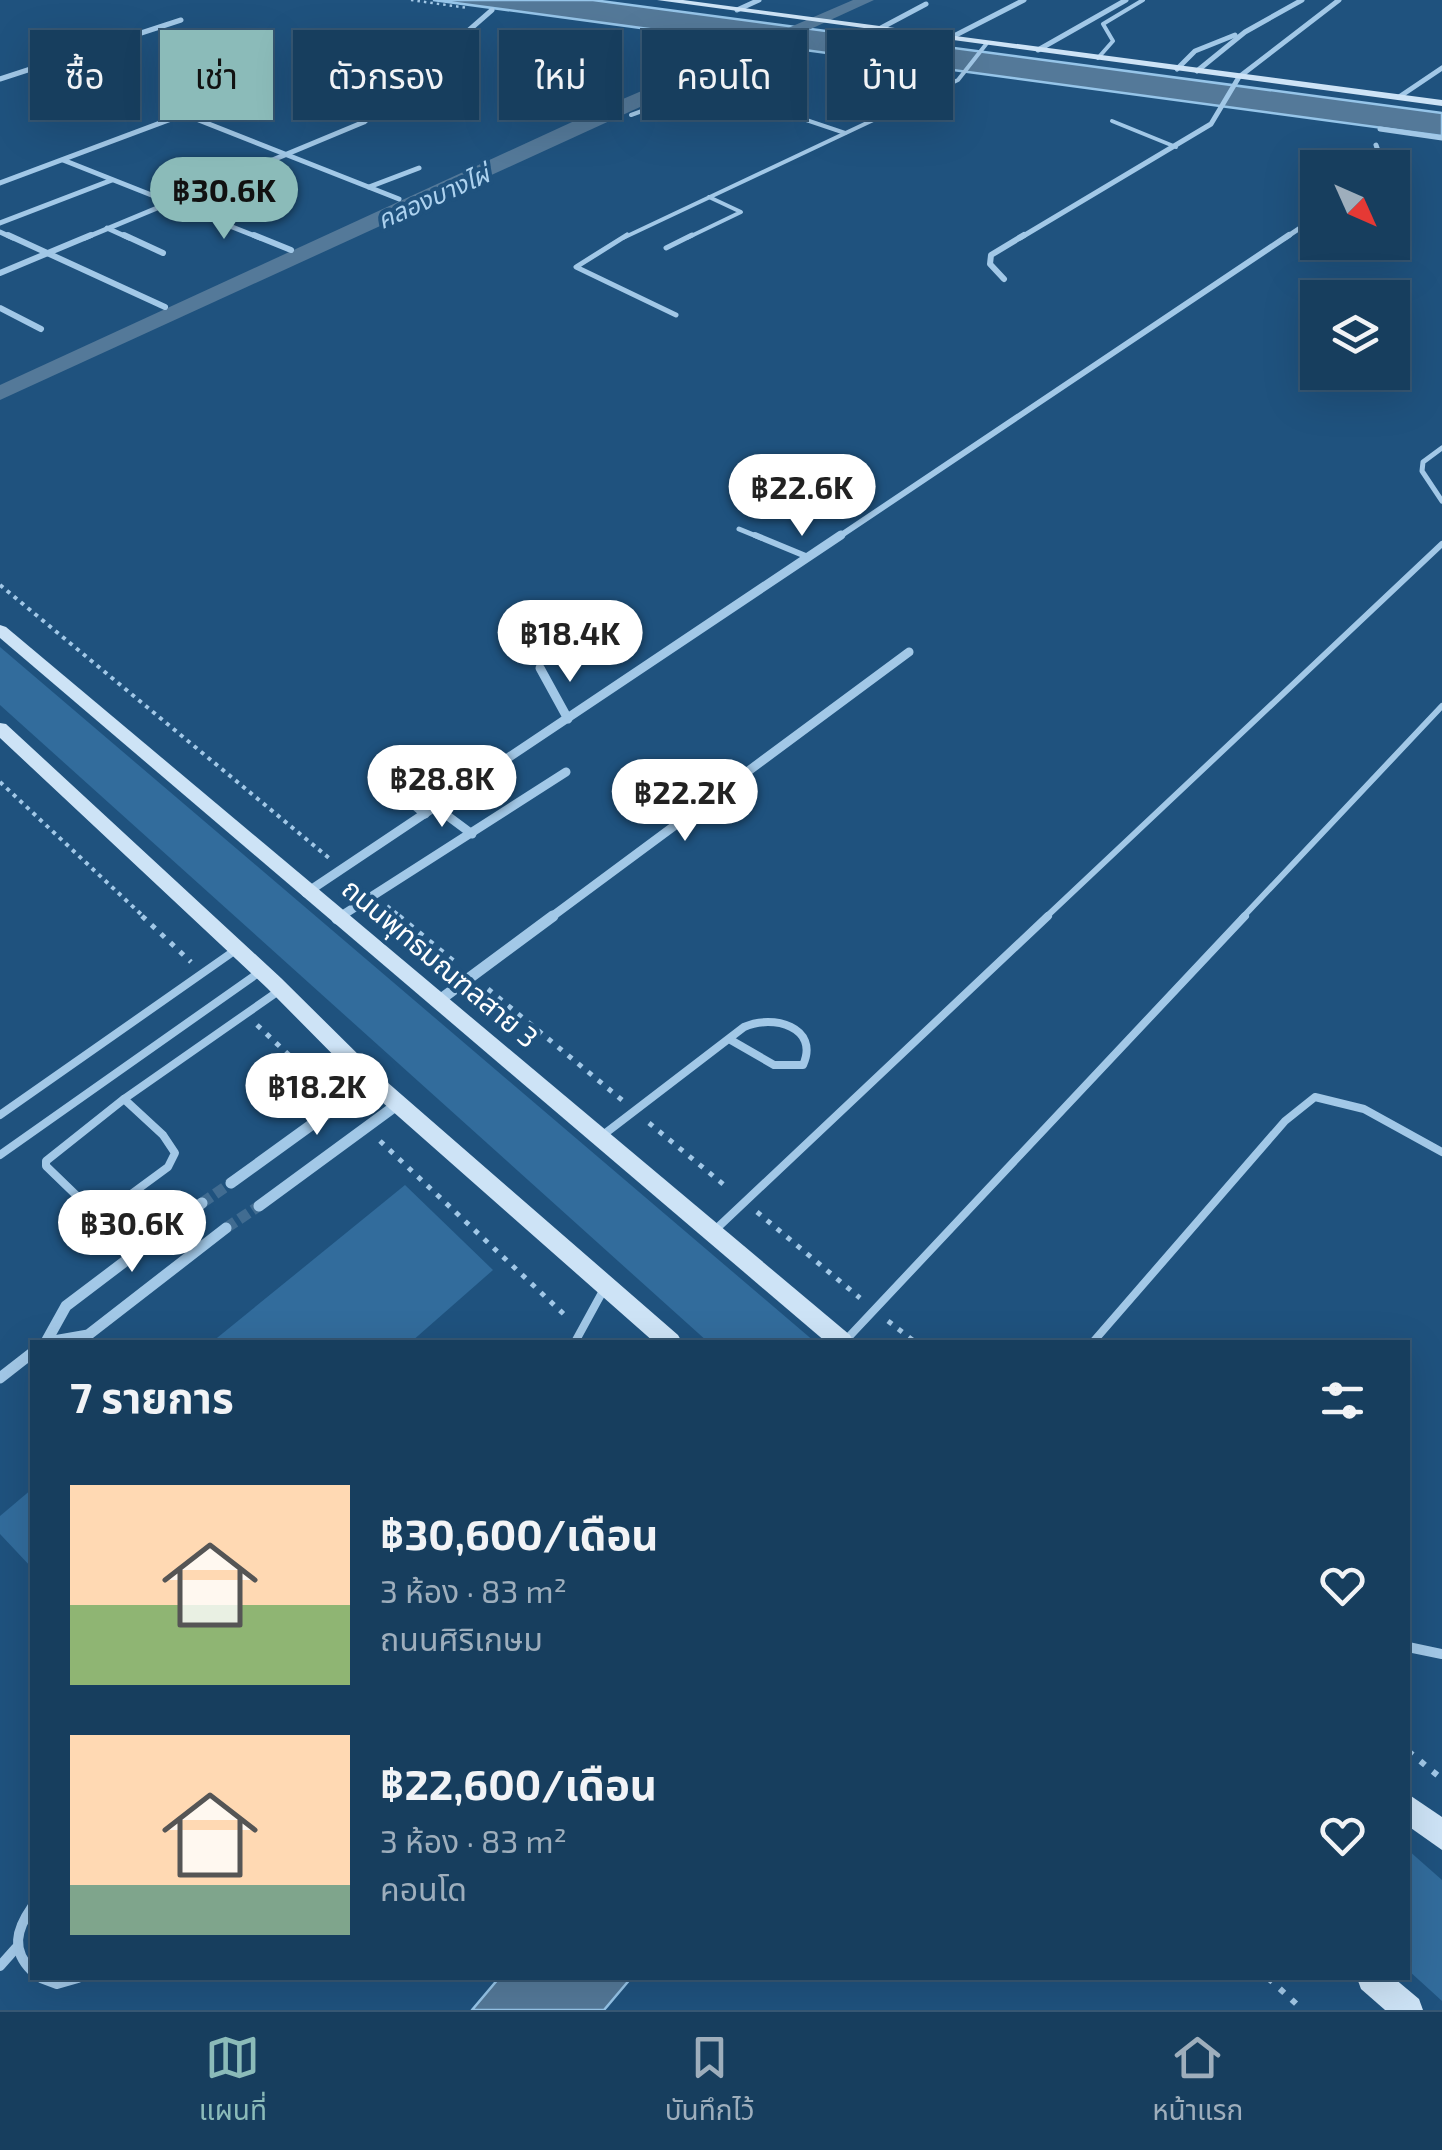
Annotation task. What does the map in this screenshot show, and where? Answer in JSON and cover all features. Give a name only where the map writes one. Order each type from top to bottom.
[{"type":"main road","points":[[662,0],[887,30]]},
{"type":"main road","points":[[953,38],[1197,71],[1236,82],[1442,103]]},
{"type":"main road","name":"ถนนพุทธมณฑลสาย 3","points":[[0,630],[306,893],[841,1340]]},
{"type":"main road","points":[[0,728],[280,989],[372,1082],[668,1340]]},
{"type":"main road","points":[[1410,1810],[1442,1834]]},
{"type":"main road","points":[[1374,1980],[1408,2010]]},
{"type":"street","points":[[737,10],[759,0]]},
{"type":"street","points":[[953,36],[1024,0]]},
{"type":"street","points":[[1038,50],[1126,0]]},
{"type":"street","points":[[1197,71],[1246,32],[1302,0]]},
{"type":"street","points":[[1004,279],[990,264],[991,254],[1176,147],[1217,118],[1236,82],[1339,0]]},
{"type":"street","points":[[879,29],[926,4]]},
{"type":"street","points":[[0,273],[364,122],[492,11]]},
{"type":"street","points":[[0,79],[182,20]]},
{"type":"street","points":[[1177,69],[1195,51],[1246,32]]},
{"type":"street","points":[[1399,97],[1442,68]]},
{"type":"street","points":[[0,183],[168,120]]},
{"type":"street","points":[[200,120],[399,198]]},
{"type":"street","points":[[1380,130],[1442,138]]},
{"type":"street","points":[[1376,145],[1378,150]]},
{"type":"street","points":[[62,159],[291,250]]},
{"type":"street","points":[[192,161],[232,177]]},
{"type":"street","points":[[370,187],[418,168]]},
{"type":"street","points":[[0,223],[113,180]]},
{"type":"street","points":[[108,228],[164,253]]},
{"type":"street","points":[[306,893],[1300,228]]},
{"type":"street","points":[[0,232],[165,306]]},
{"type":"street","points":[[0,308],[41,329]]},
{"type":"street","points":[[436,1002],[910,652]]},
{"type":"street","points":[[540,668],[568,719]]},
{"type":"street","points":[[416,754],[387,782],[425,814]]},
{"type":"street","points":[[338,920],[566,772]]},
{"type":"street","points":[[436,808],[472,834]]},
{"type":"street","points":[[231,1183],[372,1082]]},
{"type":"street","points":[[259,1206],[399,1104]]},
{"type":"street","points":[[48,1340],[66,1306],[202,1203]]},
{"type":"street","points":[[59,1340],[88,1335],[226,1228]]},
{"type":"street","points":[[0,1378],[30,1355]]},
{"type":"lane","points":[[1098,58],[1113,40],[1103,24],[1107,18],[1142,0]]},
{"type":"lane","points":[[676,316],[576,267],[626,236],[958,80],[987,44]]},
{"type":"lane","points":[[631,115],[708,87],[844,132]]},
{"type":"lane","points":[[1112,121],[1176,147]]},
{"type":"lane","points":[[666,248],[742,212],[709,197]]},
{"type":"lane","points":[[1442,448],[1423,462],[1422,471],[1442,501]]},
{"type":"lane","points":[[740,529],[808,557]]},
{"type":"lane","points":[[712,1234],[1442,544]]},
{"type":"lane","points":[[845,1340],[1442,706]]},
{"type":"lane","points":[[0,1115],[237,950]]},
{"type":"lane","points":[[0,1155],[261,971]]},
{"type":"lane","points":[[136,1253],[46,1161],[52,1152],[124,1099],[280,989]]},
{"type":"lane","points":[[598,1138],[754,1020],[771,1018],[799,1031],[806,1039],[809,1054],[797,1068],[775,1066],[729,1039]]},
{"type":"lane","points":[[1095,1340],[1285,1122],[1315,1097],[1332,1097],[1442,1152]]},
{"type":"lane","points":[[100,1218],[168,1167],[175,1153],[164,1135],[124,1099]]},
{"type":"lane","points":[[576,1340],[606,1286]]},
{"type":"lane","points":[[1410,1647],[1442,1654]]},
{"type":"lane","points":[[30,1909],[18,1928],[16,1948],[20,1960],[30,1969]]},
{"type":"lane","points":[[0,1966],[16,1948]]},
{"type":"lane","points":[[46,1980],[57,1984],[71,1980]]},
{"type":"path","points":[[411,0],[492,11]]},
{"type":"path","points":[[0,782],[203,974]]},
{"type":"path","points":[[245,1014],[341,1104]]},
{"type":"path","points":[[366,1128],[582,1330]]},
{"type":"path","points":[[1410,1753],[1442,1779]]},
{"type":"path","points":[[1270,1980],[1303,2010]]},
{"type":"shaded area","points":[[433,0],[593,0],[827,31],[827,53],[807,50],[807,30],[656,30]]},
{"type":"shaded area","points":[[953,48],[1442,113],[1442,136],[953,70]]},
{"type":"shaded area","points":[[0,647],[813,1340],[706,1340],[0,705]]},
{"type":"shaded area","points":[[405,1185],[493,1270],[413,1340],[214,1340]]},
{"type":"shaded area","points":[[30,1491],[30,1566],[0,1534],[0,1516]]},
{"type":"shaded area","points":[[1410,1852],[1442,1880],[1442,2001],[1410,1972]]},
{"type":"shaded area","points":[[497,1980],[629,1980],[604,2010],[472,2010]]},
{"type":"waterway","name":"คลองบางไผ่","points":[[0,393],[615,109],[866,0]]},
{"type":"tunnel","points":[[202,1203],[231,1183]]},
{"type":"tunnel","points":[[226,1228],[259,1206]]}]
